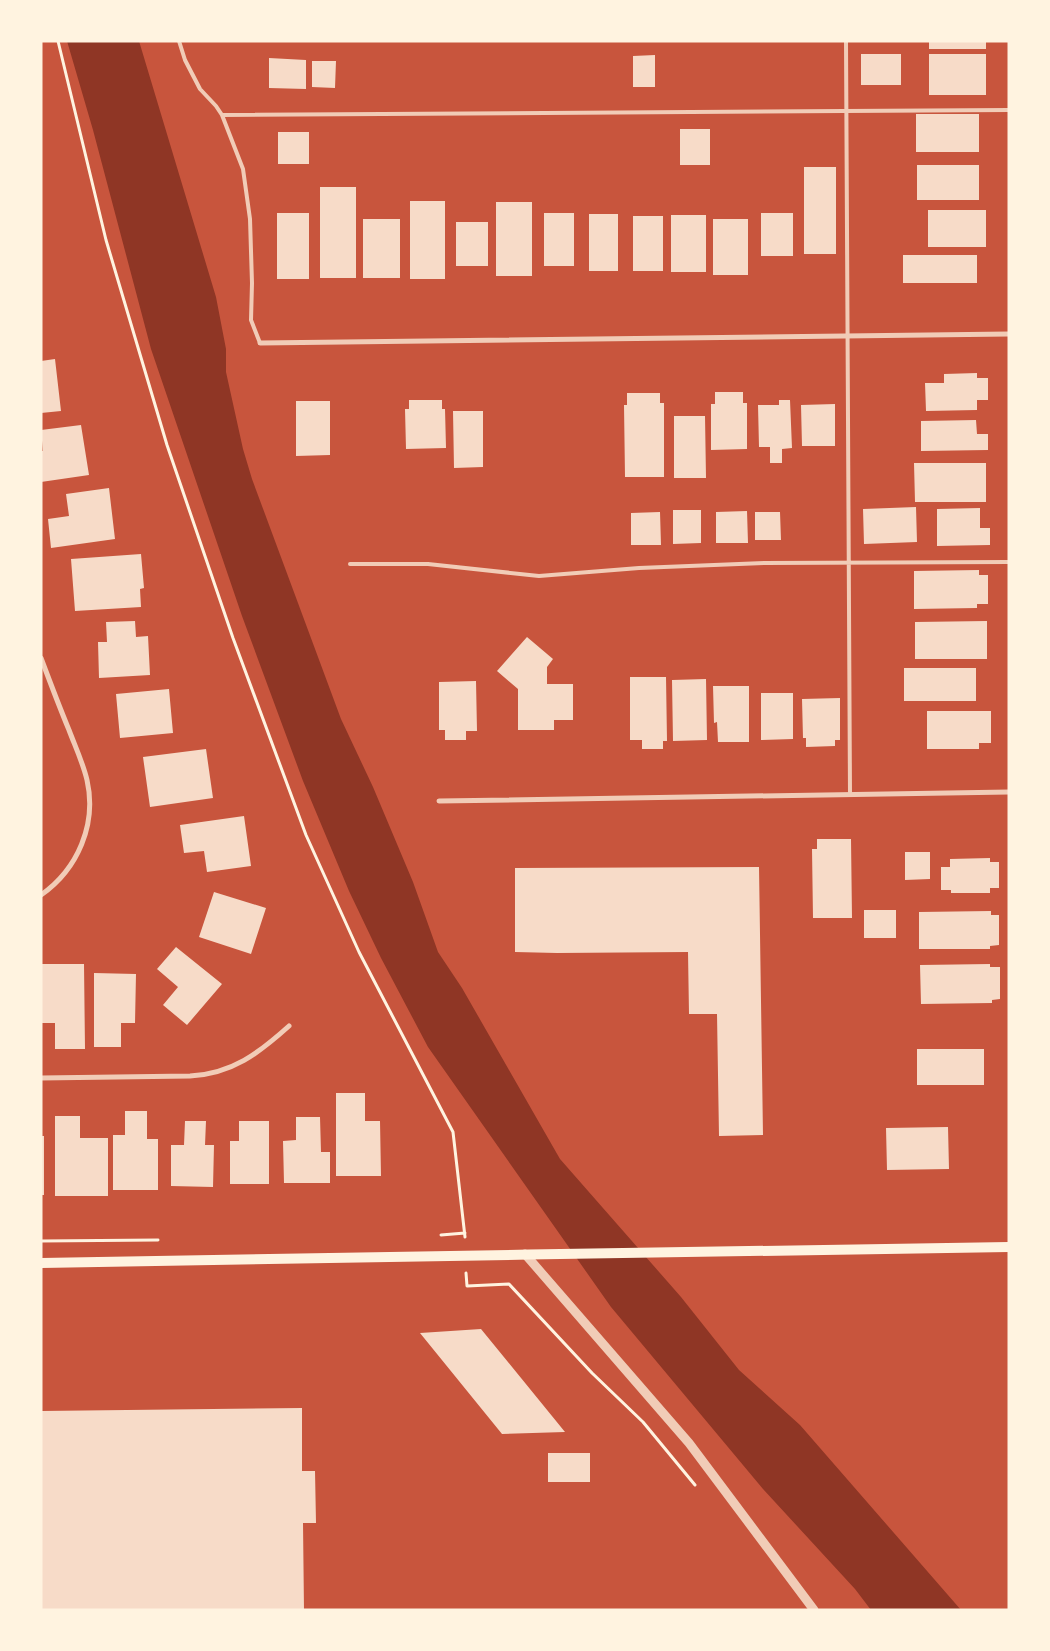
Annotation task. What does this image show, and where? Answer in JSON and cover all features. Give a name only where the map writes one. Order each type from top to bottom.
[{"type":"main road","points":[[41,1263],[1009,1247]]},
{"type":"street","points":[[260,343],[1009,334]]},
{"type":"street","points":[[41,658],[85,774],[89,792],[90,813],[81,848],[73,862],[55,883],[41,894]]},
{"type":"street","points":[[439,802],[1009,792]]},
{"type":"street","points":[[41,1078],[190,1076],[213,1073],[238,1065],[269,1044],[288,1026]]},
{"type":"street","points":[[525,1254],[689,1443],[814,1610]]},
{"type":"lane","points":[[179,41],[185,60],[200,89],[222,115],[243,169],[250,219],[251,320],[260,343]]},
{"type":"lane","points":[[846,41],[850,795]]},
{"type":"lane","points":[[222,115],[1009,110]]},
{"type":"lane","points":[[350,564],[428,564],[539,576],[639,568],[764,564],[1009,562]]},
{"type":"path","points":[[58,41],[106,240],[168,445],[233,638],[306,835],[332,897],[453,1132],[465,1227],[467,1286],[509,1284],[592,1373],[643,1422],[699,1490]]},
{"type":"shaded area","points":[[67,41],[139,41],[216,297],[226,349],[226,372],[243,449],[252,479],[341,719],[373,787],[413,882],[438,952],[462,988],[560,1159],[681,1297],[739,1370],[800,1425],[961,1610],[871,1610],[855,1589],[763,1489],[611,1307],[428,1047],[381,958],[349,891],[303,781],[242,616],[151,349],[93,130]]},
{"type":"building","points":[[929,41],[986,41],[986,49],[929,49]]},
{"type":"building","points":[[861,54],[901,54],[901,85],[861,85]]},
{"type":"building","points":[[929,54],[986,54],[986,95],[929,95]]},
{"type":"building","points":[[655,55],[655,87],[633,87],[633,56]]},
{"type":"building","points":[[269,58],[306,60],[306,89],[269,88]]},
{"type":"building","points":[[312,61],[336,61],[335,88],[312,87]]},
{"type":"building","points":[[916,114],[979,114],[979,152],[916,152]]},
{"type":"building","points":[[680,129],[710,129],[710,165],[680,165]]},
{"type":"building","points":[[278,132],[309,132],[309,164],[278,164]]},
{"type":"building","points":[[917,165],[979,165],[979,200],[917,200]]},
{"type":"building","points":[[804,167],[836,167],[836,254],[804,254]]},
{"type":"building","points":[[320,187],[356,187],[356,278],[320,278]]},
{"type":"building","points":[[410,201],[445,201],[445,279],[410,279]]},
{"type":"building","points":[[496,202],[532,202],[532,276],[496,276]]},
{"type":"building","points":[[928,210],[986,210],[986,247],[928,247]]},
{"type":"building","points":[[277,213],[309,213],[309,279],[277,279]]},
{"type":"building","points":[[544,213],[574,213],[574,266],[544,266]]},
{"type":"building","points":[[761,213],[793,213],[793,256],[761,256]]},
{"type":"building","points":[[589,214],[618,214],[618,271],[589,271]]},
{"type":"building","points":[[671,215],[706,215],[706,272],[671,272]]},
{"type":"building","points":[[633,216],[663,216],[663,271],[633,271]]},
{"type":"building","points":[[363,219],[400,219],[400,278],[363,278]]},
{"type":"building","points":[[713,219],[748,219],[748,275],[713,275]]},
{"type":"building","points":[[456,222],[488,222],[488,266],[456,266]]},
{"type":"building","points":[[903,255],[977,255],[977,283],[903,283]]},
{"type":"building","points":[[55,359],[61,411],[41,413],[41,361]]},
{"type":"building","points":[[977,373],[977,378],[988,378],[988,400],[977,400],[977,410],[926,411],[925,383],[944,383],[944,374]]},
{"type":"building","points":[[715,392],[743,392],[743,403],[747,403],[747,449],[711,450],[711,404],[715,404]]},
{"type":"building","points":[[627,393],[660,393],[660,403],[664,403],[664,477],[625,477],[624,405],[627,405]]},
{"type":"building","points":[[409,400],[442,400],[442,409],[445,409],[446,448],[406,449],[405,409],[409,409]]},
{"type":"building","points":[[779,400],[790,400],[792,448],[782,449],[782,463],[770,463],[770,447],[759,447],[758,405],[779,405]]},
{"type":"building","points":[[296,401],[330,401],[330,455],[296,456]]},
{"type":"building","points":[[835,404],[835,446],[802,446],[801,405]]},
{"type":"building","points":[[453,411],[483,411],[483,467],[454,468]]},
{"type":"building","points":[[674,416],[705,416],[706,478],[674,478]]},
{"type":"building","points":[[976,420],[977,434],[988,434],[988,450],[921,451],[921,421]]},
{"type":"building","points":[[81,425],[89,475],[41,482],[41,451],[43,451],[41,430]]},
{"type":"building","points":[[914,463],[986,463],[986,502],[915,502]]},
{"type":"building","points":[[109,488],[115,539],[51,548],[48,519],[69,516],[66,494]]},
{"type":"building","points":[[916,507],[917,542],[864,544],[863,509]]},
{"type":"building","points":[[980,508],[980,528],[990,528],[990,545],[937,546],[937,509]]},
{"type":"building","points":[[673,510],[701,510],[701,543],[673,544]]},
{"type":"building","points":[[747,511],[748,543],[716,543],[716,512]]},
{"type":"building","points":[[660,512],[661,545],[631,545],[631,513]]},
{"type":"building","points":[[755,512],[780,512],[781,540],[755,540]]},
{"type":"building","points":[[141,554],[144,588],[140,589],[141,607],[75,611],[71,559]]},
{"type":"building","points":[[979,570],[979,575],[988,575],[988,604],[977,604],[977,608],[914,609],[914,571]]},
{"type":"building","points":[[135,621],[136,637],[148,636],[150,675],[99,678],[98,642],[107,642],[106,622]]},
{"type":"building","points":[[987,621],[987,659],[915,659],[915,622]]},
{"type":"building","points":[[527,637],[553,659],[547,667],[547,684],[573,684],[573,720],[554,720],[554,730],[518,730],[518,689],[497,671]]},
{"type":"building","points":[[904,668],[976,668],[976,701],[904,701]]},
{"type":"building","points":[[630,677],[666,677],[667,741],[663,741],[663,749],[642,749],[642,740],[630,740]]},
{"type":"building","points":[[706,679],[707,740],[673,741],[672,680]]},
{"type":"building","points":[[476,681],[477,731],[466,731],[466,740],[445,740],[445,730],[439,730],[439,682]]},
{"type":"building","points":[[713,686],[749,686],[749,742],[718,742],[717,722],[714,723]]},
{"type":"building","points":[[169,689],[173,733],[120,738],[116,694]]},
{"type":"building","points":[[761,693],[793,693],[793,739],[761,740]]},
{"type":"building","points":[[840,698],[840,740],[835,740],[835,746],[806,747],[806,738],[803,738],[802,699]]},
{"type":"building","points":[[927,711],[991,711],[991,743],[979,743],[979,749],[927,749]]},
{"type":"building","points":[[206,749],[213,798],[150,807],[143,757]]},
{"type":"building","points":[[244,816],[251,866],[207,872],[204,851],[184,853],[180,825]]},
{"type":"building","points":[[817,839],[851,839],[852,918],[813,918],[812,849],[817,849]]},
{"type":"building","points":[[905,852],[930,852],[930,879],[905,880]]},
{"type":"building","points":[[990,858],[990,862],[999,862],[999,888],[990,888],[990,893],[951,893],[951,890],[941,890],[941,867],[950,867],[950,859]]},
{"type":"building","points":[[759,867],[763,1135],[719,1136],[717,1014],[689,1014],[688,952],[515,952],[515,868]]},
{"type":"building","points":[[214,892],[266,908],[251,954],[199,937]]},
{"type":"building","points":[[864,910],[896,910],[896,938],[864,938]]},
{"type":"building","points":[[991,911],[991,915],[999,915],[999,945],[990,946],[990,949],[919,949],[919,912]]},
{"type":"building","points":[[176,947],[222,984],[187,1025],[163,1005],[178,987],[157,969]]},
{"type":"building","points":[[41,964],[84,964],[85,1049],[55,1049],[55,1023],[41,1023]]},
{"type":"building","points":[[990,964],[990,967],[1000,967],[1000,999],[992,1000],[992,1003],[921,1004],[920,965]]},
{"type":"building","points":[[94,973],[136,974],[135,1023],[121,1023],[121,1047],[94,1047]]},
{"type":"building","points":[[917,1049],[984,1049],[984,1085],[917,1085]]},
{"type":"building","points":[[336,1093],[365,1093],[365,1121],[380,1121],[381,1176],[336,1176]]},
{"type":"building","points":[[125,1111],[147,1111],[147,1139],[158,1139],[158,1190],[113,1190],[113,1135],[125,1135]]},
{"type":"building","points":[[55,1116],[80,1116],[80,1138],[108,1138],[108,1196],[55,1196]]},
{"type":"building","points":[[296,1117],[320,1117],[321,1152],[330,1152],[330,1183],[284,1183],[283,1141],[296,1140]]},
{"type":"building","points":[[185,1121],[206,1121],[205,1145],[214,1145],[213,1187],[171,1186],[171,1145],[184,1145]]},
{"type":"building","points":[[239,1121],[269,1121],[269,1184],[230,1184],[230,1141],[239,1141]]},
{"type":"building","points":[[948,1127],[949,1169],[887,1170],[886,1128]]},
{"type":"building","points":[[41,1136],[44,1136],[44,1195],[41,1195]]},
{"type":"building","points":[[481,1329],[565,1432],[502,1434],[420,1333]]},
{"type":"building","points":[[302,1408],[302,1471],[315,1471],[316,1523],[303,1523],[304,1610],[41,1610],[41,1411]]},
{"type":"building","points":[[548,1453],[590,1453],[590,1482],[548,1482]]}]
